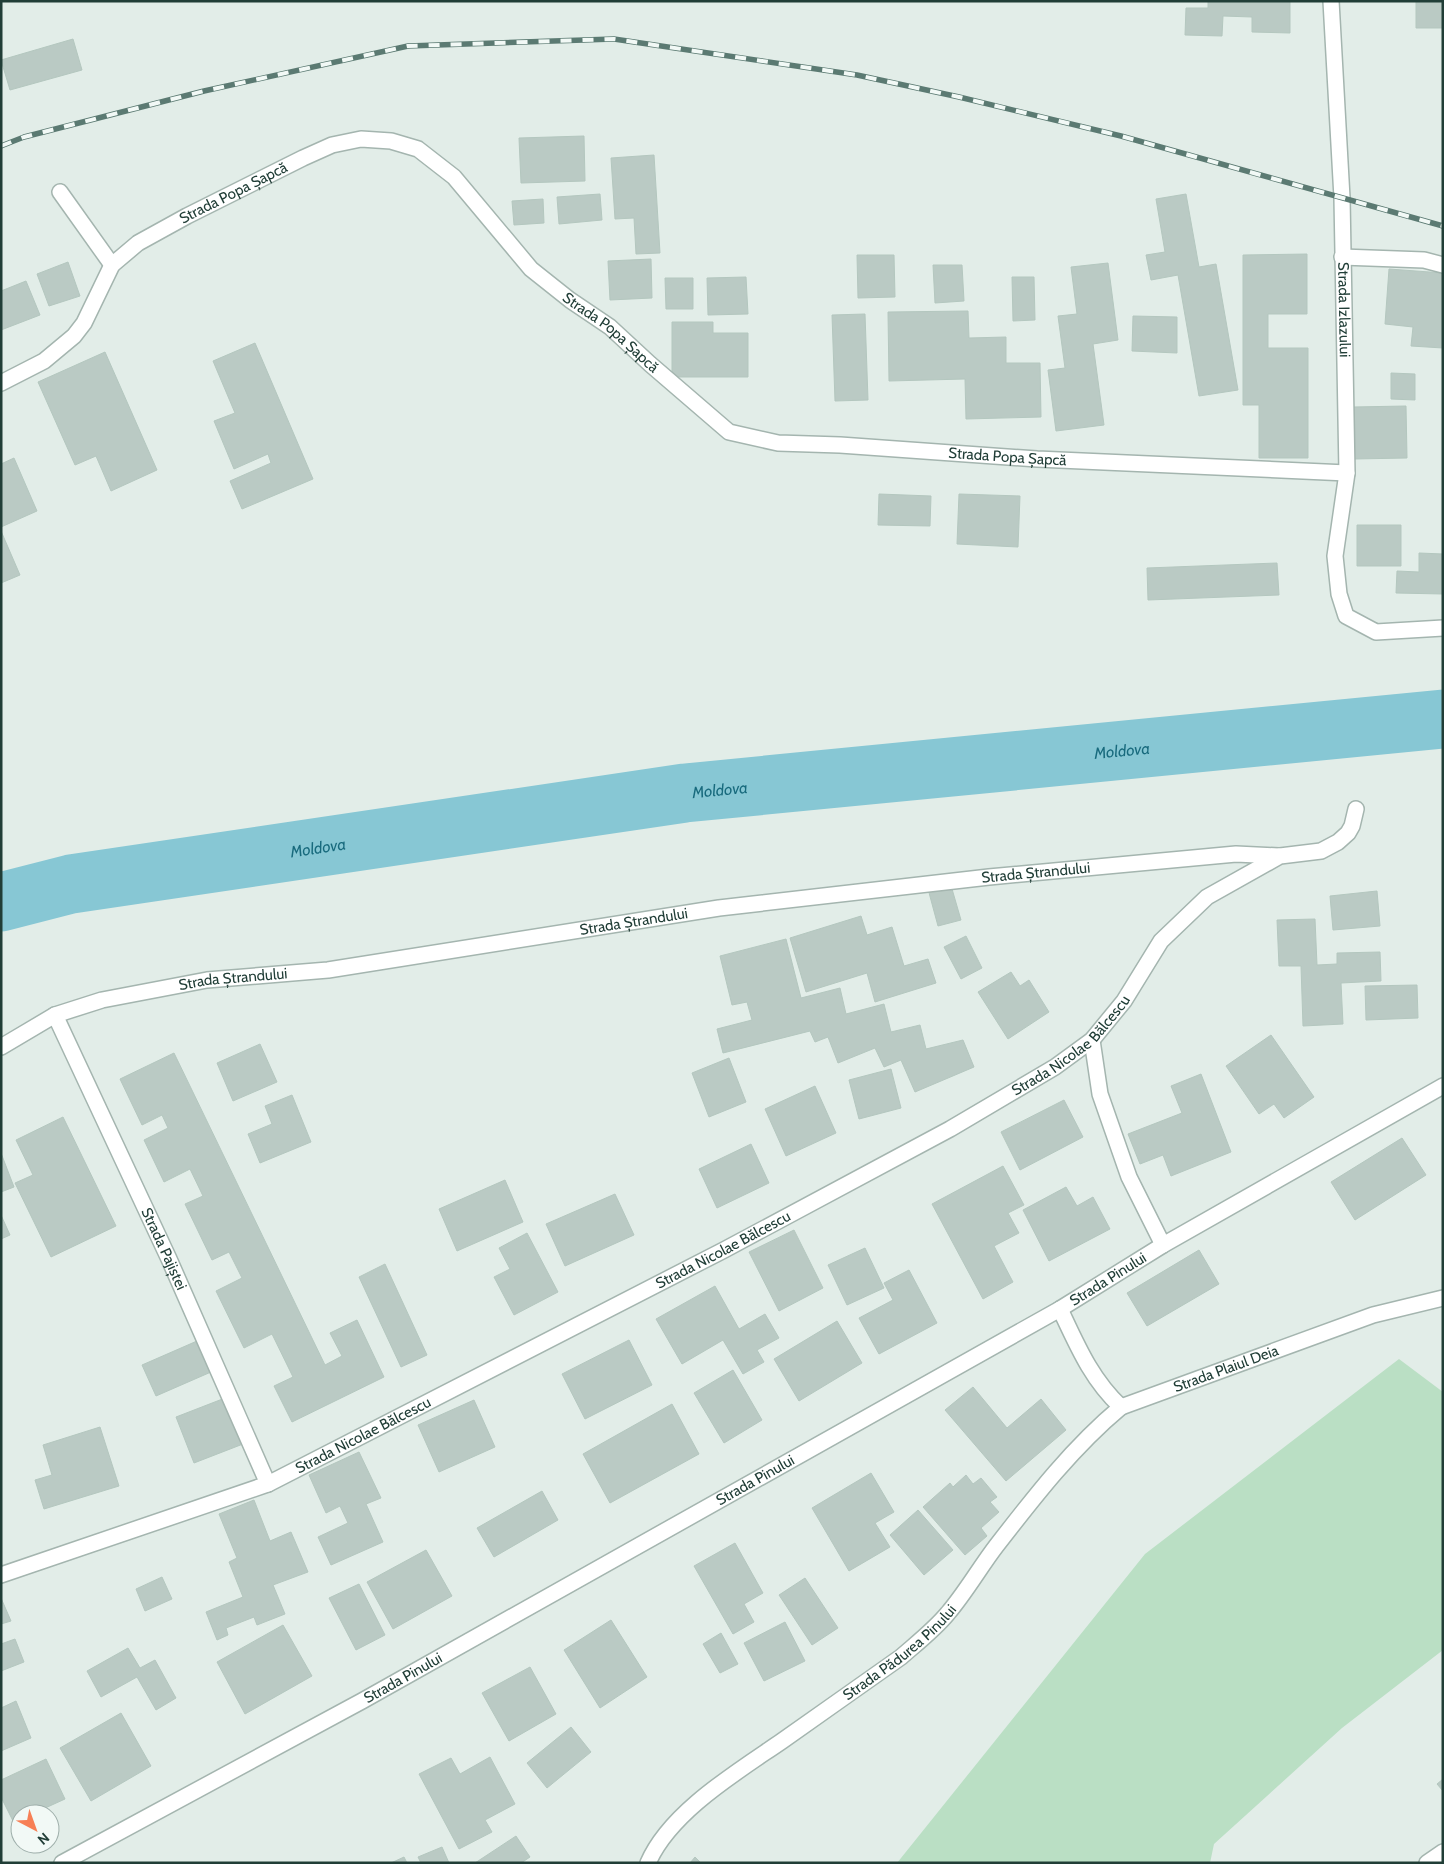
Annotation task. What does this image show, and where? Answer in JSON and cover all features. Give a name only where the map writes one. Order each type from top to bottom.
[{"type":"street","name":"Strada Izlazului","points":[[1332,1],[1342,198],[1347,473],[1335,556],[1339,594],[1346,616],[1376,632],[1443,628]]},
{"type":"street","name":"Strada Popa Șapcă","points":[[1,383],[44,361],[74,336],[84,324],[112,265],[138,243],[179,220],[325,148],[360,138],[392,141],[418,149],[454,177],[531,269],[570,300],[610,326],[650,364],[729,432],[778,444],[840,444],[1037,459],[1347,473]]},
{"type":"street","points":[[60,192],[112,265]]},
{"type":"street","points":[[1342,257],[1424,260],[1443,266]]},
{"type":"street","name":"Strada Nicolae Bălcescu","points":[[1,1575],[268,1484],[724,1250],[950,1129],[1054,1068],[1092,1040],[1124,1001],[1161,941],[1207,897],[1280,856],[1322,851],[1338,842],[1348,833],[1352,826],[1356,809]]},
{"type":"street","name":"Strada Ștrandului","points":[[1,1047],[55,1015],[102,1000],[207,980],[328,970],[719,908],[989,877],[1236,854],[1280,856]]},
{"type":"street","name":"Strada Pajiștei","points":[[55,1015],[161,1241],[268,1484]]},
{"type":"street","points":[[1092,1040],[1100,1094],[1126,1168],[1164,1245]]},
{"type":"street","name":"Strada Pinului","points":[[62,1863],[362,1701],[1060,1309],[1164,1245],[1443,1086]]},
{"type":"street","name":"Strada Plaiul Deia","points":[[1121,1407],[1373,1315],[1443,1298]]},
{"type":"street","points":[[1060,1309],[1087,1365],[1105,1393],[1121,1407]]},
{"type":"street","name":"Strada Pădurea Pinului","points":[[648,1863],[666,1832],[688,1810],[734,1774],[901,1657],[921,1640],[947,1614],[995,1547],[1048,1480],[1095,1429],[1121,1407]]},
{"type":"street","points":[[1427,1863],[1443,1852]]},
{"type":"green space","points":[[1399,1359],[1443,1392],[1443,1650],[1342,1728],[1214,1844],[1210,1863],[897,1863],[1145,1554]]},
{"type":"building","points":[[1208,1],[1290,1],[1290,33],[1252,32],[1252,17],[1223,16],[1222,36],[1185,35],[1186,8],[1208,8]]},
{"type":"building","points":[[1416,1],[1443,1],[1443,28],[1416,28]]},
{"type":"building","points":[[73,39],[82,70],[10,90],[1,60]]},
{"type":"building","points":[[584,136],[585,181],[521,183],[519,138]]},
{"type":"building","points":[[654,155],[660,253],[636,254],[634,218],[615,219],[611,158]]},
{"type":"building","points":[[600,194],[602,220],[559,224],[557,197]]},
{"type":"building","points":[[1186,194],[1199,267],[1216,264],[1238,390],[1199,396],[1178,275],[1151,280],[1146,255],[1165,252],[1156,199]]},
{"type":"building","points":[[543,199],[544,223],[514,225],[512,201]]},
{"type":"building","points":[[1307,254],[1307,314],[1268,314],[1268,348],[1308,348],[1308,458],[1259,458],[1259,405],[1243,405],[1243,255]]},
{"type":"building","points":[[857,255],[894,255],[895,297],[858,298]]},
{"type":"building","points":[[651,259],[652,298],[610,300],[608,261]]},
{"type":"building","points":[[68,262],[80,296],[49,306],[37,274]]},
{"type":"building","points":[[1108,263],[1118,340],[1093,344],[1104,425],[1056,431],[1048,370],[1065,368],[1058,316],[1077,314],[1071,267]]},
{"type":"building","points":[[933,265],[962,265],[964,301],[935,303]]},
{"type":"building","points":[[1389,269],[1443,273],[1443,348],[1411,346],[1413,327],[1385,324]]},
{"type":"building","points":[[746,277],[748,314],[708,315],[707,278]]},
{"type":"building","points":[[1012,277],[1034,277],[1035,320],[1013,321]]},
{"type":"building","points":[[665,278],[693,278],[693,309],[666,309]]},
{"type":"building","points":[[26,281],[40,315],[1,330],[1,291]]},
{"type":"building","points":[[968,311],[969,338],[1006,337],[1006,363],[1040,363],[1041,417],[966,419],[965,379],[889,381],[888,312]]},
{"type":"building","points":[[865,314],[868,400],[835,401],[832,315]]},
{"type":"building","points":[[1133,316],[1177,317],[1177,353],[1132,351]]},
{"type":"building","points":[[672,322],[713,322],[713,333],[748,333],[748,377],[672,377]]},
{"type":"building","points":[[255,343],[313,479],[242,509],[230,481],[271,463],[268,454],[234,469],[214,421],[235,413],[213,361]]},
{"type":"building","points":[[105,352],[157,470],[111,491],[96,456],[75,465],[38,382]]},
{"type":"building","points":[[1391,373],[1415,374],[1415,400],[1391,399]]},
{"type":"building","points":[[1406,406],[1407,458],[1354,459],[1353,407]]},
{"type":"building","points":[[14,458],[37,511],[1,527],[1,464]]},
{"type":"building","points":[[879,494],[931,496],[930,526],[878,525]]},
{"type":"building","points":[[959,494],[1020,496],[1018,547],[957,544]]},
{"type":"building","points":[[1357,525],[1401,525],[1401,566],[1357,566]]},
{"type":"building","points":[[1,531],[20,575],[1,583]]},
{"type":"building","points":[[1419,553],[1443,554],[1443,594],[1396,593],[1397,571],[1419,572]]},
{"type":"building","points":[[1277,563],[1279,595],[1148,600],[1147,568]]},
{"type":"building","points":[[950,882],[961,920],[938,926],[928,889]]},
{"type":"building","points":[[1377,891],[1380,926],[1333,930],[1330,896]]},
{"type":"building","points":[[861,916],[867,935],[892,927],[904,966],[928,959],[936,983],[875,1002],[867,973],[806,992],[790,938]]},
{"type":"building","points":[[1315,919],[1317,965],[1337,964],[1337,953],[1380,952],[1381,981],[1341,983],[1343,1024],[1303,1026],[1301,966],[1279,966],[1277,920]]},
{"type":"building","points":[[966,936],[982,968],[961,979],[944,947]]},
{"type":"building","points":[[786,939],[801,998],[840,988],[846,1014],[884,1004],[891,1032],[920,1025],[926,1049],[963,1040],[974,1067],[915,1092],[901,1060],[884,1067],[875,1048],[838,1063],[828,1037],[815,1042],[810,1031],[723,1053],[717,1029],[752,1020],[747,1002],[732,1005],[720,956]]},
{"type":"building","points":[[1011,972],[1020,986],[1029,980],[1049,1012],[1008,1039],[978,992]]},
{"type":"building","points":[[1417,985],[1418,1018],[1366,1020],[1365,986]]},
{"type":"building","points":[[1271,1035],[1314,1097],[1284,1118],[1274,1104],[1259,1114],[1226,1066]]},
{"type":"building","points":[[260,1044],[277,1082],[233,1101],[217,1063]]},
{"type":"building","points":[[174,1053],[325,1365],[342,1356],[330,1333],[357,1320],[384,1377],[292,1422],[274,1386],[293,1377],[272,1334],[244,1348],[216,1291],[242,1278],[229,1252],[212,1260],[185,1204],[203,1196],[190,1169],[164,1182],[144,1140],[168,1128],[162,1115],[142,1125],[120,1079]]},
{"type":"building","points":[[729,1058],[746,1102],[709,1117],[692,1073]]},
{"type":"building","points":[[891,1069],[901,1108],[859,1119],[849,1080]]},
{"type":"building","points":[[1201,1074],[1231,1152],[1171,1176],[1163,1155],[1140,1164],[1128,1134],[1182,1113],[1171,1086]]},
{"type":"building","points":[[815,1086],[836,1133],[786,1156],[765,1109]]},
{"type":"building","points":[[292,1095],[311,1142],[260,1163],[248,1134],[272,1124],[265,1106]]},
{"type":"building","points":[[1064,1100],[1083,1137],[1020,1170],[1001,1132]]},
{"type":"building","points":[[63,1117],[116,1226],[51,1257],[15,1183],[33,1175],[16,1140]]},
{"type":"building","points":[[1402,1138],[1426,1175],[1355,1220],[1331,1182]]},
{"type":"building","points":[[751,1144],[769,1183],[717,1208],[699,1169]]},
{"type":"building","points":[[1,1153],[14,1187],[1,1192]]},
{"type":"building","points":[[1003,1166],[1024,1205],[1008,1213],[1019,1233],[994,1246],[1013,1282],[983,1299],[932,1204]]},
{"type":"building","points":[[505,1180],[523,1222],[457,1251],[439,1209]]},
{"type":"building","points":[[1066,1187],[1077,1206],[1093,1197],[1110,1229],[1049,1261],[1023,1210]]},
{"type":"building","points":[[615,1194],[634,1235],[565,1266],[546,1224]]},
{"type":"building","points":[[1,1215],[10,1235],[1,1239]]},
{"type":"building","points":[[794,1230],[823,1288],[779,1311],[749,1252]]},
{"type":"building","points":[[527,1233],[558,1292],[514,1315],[494,1277],[510,1269],[499,1248]]},
{"type":"building","points":[[865,1248],[884,1288],[847,1305],[828,1265]]},
{"type":"building","points":[[1199,1250],[1219,1284],[1147,1326],[1127,1293]]},
{"type":"building","points":[[385,1264],[427,1355],[401,1367],[359,1277]]},
{"type":"building","points":[[909,1270],[937,1323],[879,1354],[859,1318],[893,1300],[884,1283]]},
{"type":"building","points":[[715,1286],[739,1329],[765,1314],[779,1338],[757,1350],[764,1362],[743,1374],[723,1340],[682,1364],[656,1319]]},
{"type":"building","points":[[837,1321],[862,1363],[799,1401],[774,1359]]},
{"type":"building","points":[[629,1340],[652,1385],[585,1419],[562,1374]]},
{"type":"building","points":[[197,1341],[211,1372],[156,1396],[142,1365]]},
{"type":"building","points":[[733,1370],[762,1420],[724,1443],[694,1393]]},
{"type":"building","points":[[973,1387],[1007,1428],[1041,1399],[1066,1430],[1006,1481],[945,1410]]},
{"type":"building","points":[[225,1398],[243,1444],[194,1463],[176,1417]]},
{"type":"building","points":[[474,1400],[495,1447],[439,1472],[418,1425]]},
{"type":"building","points":[[672,1404],[699,1454],[610,1503],[583,1454]]},
{"type":"building","points":[[100,1427],[119,1486],[44,1509],[35,1480],[52,1475],[43,1445]]},
{"type":"building","points":[[359,1452],[381,1498],[366,1504],[383,1542],[331,1565],[318,1537],[348,1523],[340,1506],[326,1513],[309,1475]]},
{"type":"building","points":[[871,1473],[894,1512],[875,1523],[890,1547],[849,1571],[812,1508]]},
{"type":"building","points":[[966,1475],[973,1484],[981,1478],[997,1497],[990,1502],[999,1512],[981,1528],[987,1536],[965,1555],[923,1507],[950,1483],[953,1487]]},
{"type":"building","points":[[542,1491],[558,1520],[494,1557],[477,1528]]},
{"type":"building","points":[[254,1500],[270,1541],[291,1532],[308,1572],[273,1585],[285,1614],[257,1625],[254,1617],[226,1628],[228,1635],[217,1640],[206,1612],[243,1597],[229,1562],[237,1558],[219,1514]]},
{"type":"building","points":[[918,1510],[953,1550],[924,1575],[890,1535]]},
{"type":"building","points":[[735,1543],[763,1593],[744,1604],[754,1622],[733,1634],[694,1566]]},
{"type":"building","points":[[426,1550],[452,1596],[393,1629],[367,1582]]},
{"type":"building","points":[[162,1577],[172,1599],[145,1611],[136,1589]]},
{"type":"building","points":[[805,1578],[838,1628],[812,1645],[779,1595]]},
{"type":"building","points":[[359,1584],[385,1635],[356,1650],[329,1598]]},
{"type":"building","points":[[1,1598],[11,1621],[1,1624]]},
{"type":"building","points":[[611,1620],[647,1677],[600,1708],[564,1650]]},
{"type":"building","points":[[785,1622],[805,1661],[764,1681],[744,1643]]},
{"type":"building","points":[[283,1625],[312,1676],[245,1714],[217,1662]]},
{"type":"building","points":[[721,1633],[738,1664],[720,1673],[703,1644]]},
{"type":"building","points":[[15,1639],[24,1662],[1,1671],[1,1644]]},
{"type":"building","points":[[128,1648],[140,1668],[155,1660],[176,1698],[156,1710],[137,1677],[101,1697],[87,1671]]},
{"type":"building","points":[[530,1667],[556,1714],[509,1741],[482,1693]]},
{"type":"building","points":[[16,1701],[31,1738],[1,1751],[1,1708]]},
{"type":"building","points":[[121,1713],[151,1766],[91,1801],[60,1748]]},
{"type":"building","points":[[571,1727],[591,1752],[547,1788],[527,1763]]},
{"type":"building","points":[[490,1757],[515,1804],[485,1820],[492,1832],[459,1849],[419,1774],[451,1758],[460,1774]]},
{"type":"building","points":[[46,1759],[65,1799],[54,1804],[10,1804],[10,1815],[1,1797],[1,1780]]},
{"type":"building","points":[[1443,1779],[1443,1791],[1437,1784]]},
{"type":"building","points":[[516,1836],[530,1857],[521,1863],[475,1863]]},
{"type":"building","points":[[442,1847],[449,1863],[421,1863],[418,1857]]},
{"type":"building","points":[[404,1857],[407,1863],[391,1863]]},
{"type":"building","points":[[695,1857],[701,1863],[690,1863]]},
{"type":"waterway","name":"Moldova","points":[[1,902],[71,884],[685,793],[1443,719]]},
{"type":"railway","points":[[1,146],[24,137],[204,91],[408,46],[614,39],[857,75],[959,97],[1121,136],[1443,226]]}]
